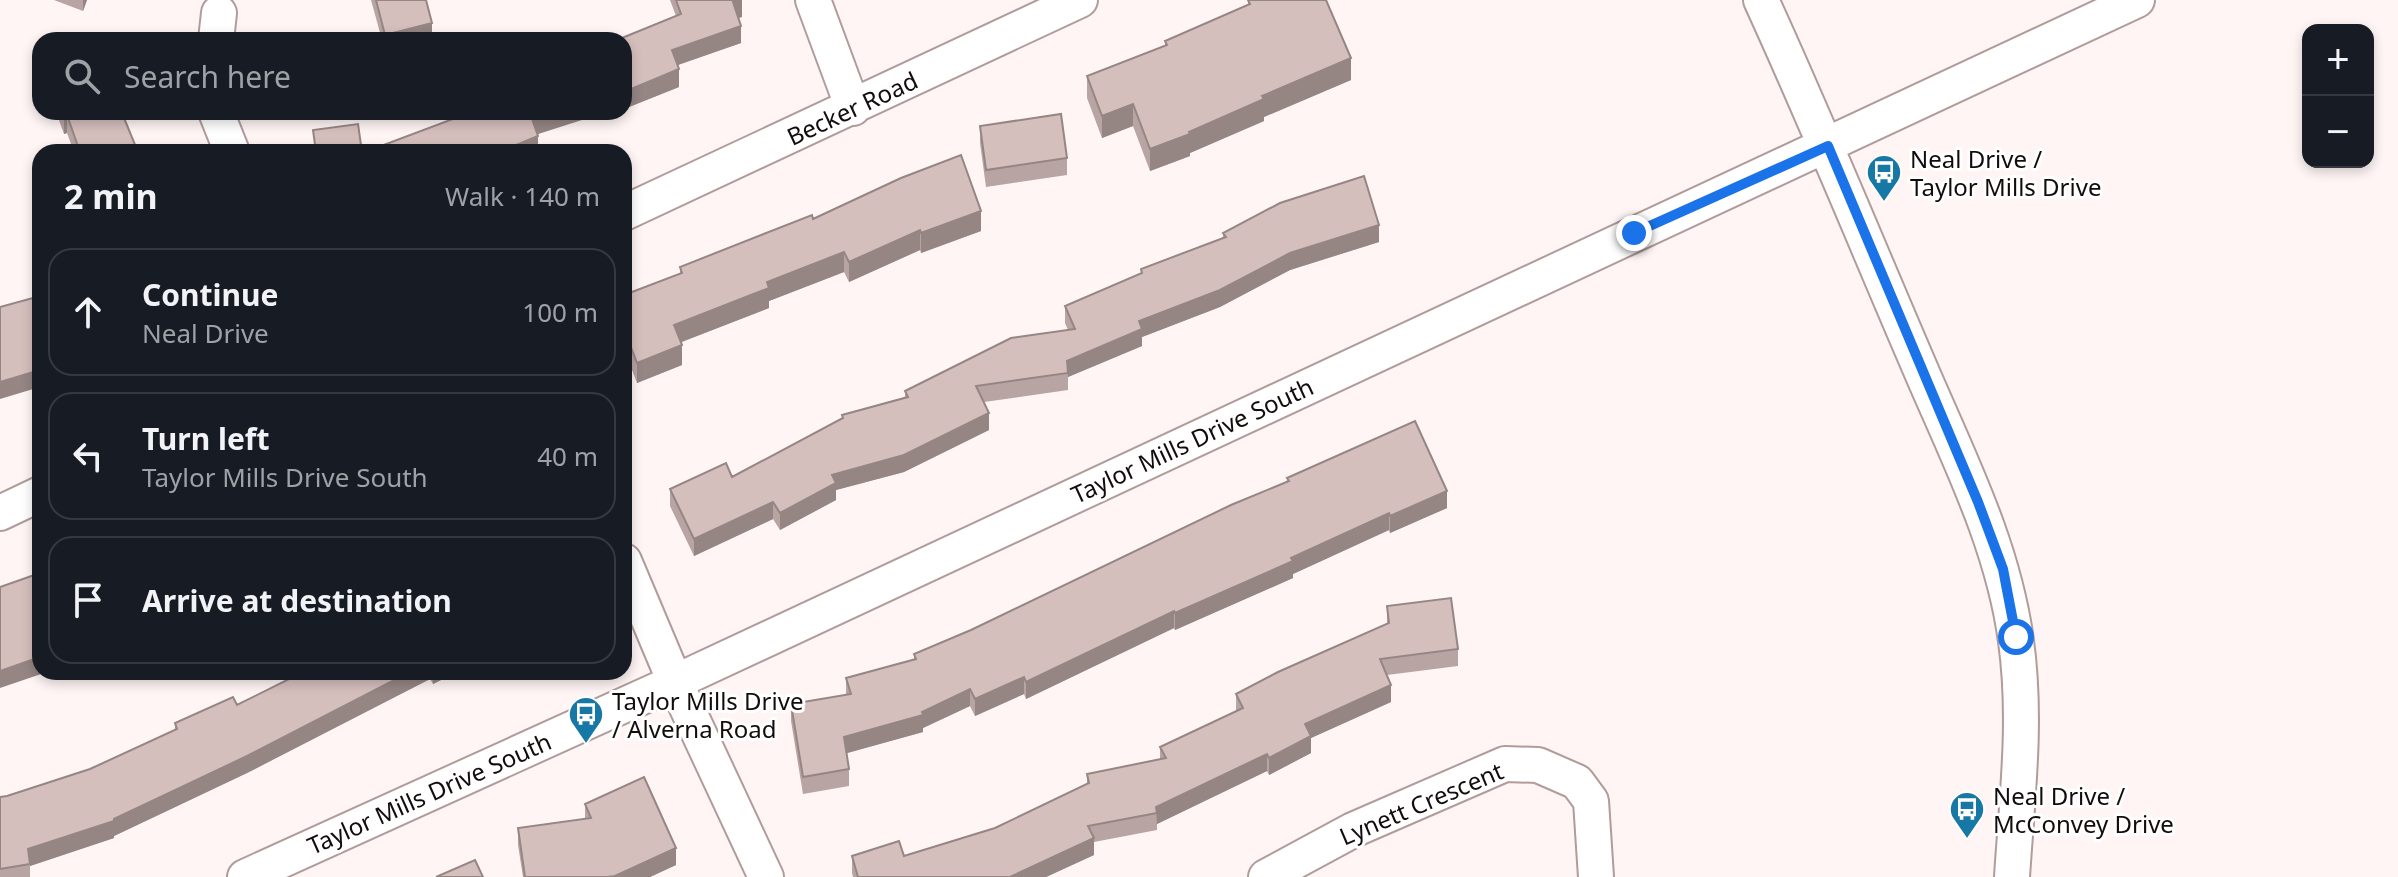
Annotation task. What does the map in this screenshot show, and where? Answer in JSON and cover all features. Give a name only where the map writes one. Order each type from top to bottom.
[{"type":"street","points":[[813,0],[853,108]]},
{"type":"street","name":"Becker Road","points":[[632,209],[1080,0]]},
{"type":"street","points":[[1761,0],[1828,146],[1978,502],[2003,569],[2022,685],[2021,771],[2012,877]]},
{"type":"street","name":"Taylor Mills Drive South","points":[[245,877],[675,682],[2137,0]]},
{"type":"street","points":[[219,120],[229,144]]},
{"type":"street","points":[[0,513],[32,498]]},
{"type":"street","points":[[632,580],[675,682],[766,877]]},
{"type":"street","name":"Lynett Crescent","points":[[1266,877],[1353,830],[1505,764],[1538,765],[1577,782],[1591,801],[1596,877]]},
{"type":"building","points":[[376,0],[426,0],[432,23],[384,32]]},
{"type":"building","points":[[676,0],[741,0],[733,2],[741,26],[672,50],[679,69],[632,89],[632,34],[681,14]]},
{"type":"building","points":[[1248,0],[1326,0],[1351,58],[1262,96],[1264,99],[1190,134],[1150,149],[1133,104],[1102,116],[1087,76],[1167,45],[1165,41],[1250,4]]},
{"type":"building","points":[[1061,114],[1067,158],[986,170],[980,126]]},
{"type":"building","points":[[69,120],[125,120],[135,144],[77,144]]},
{"type":"building","points":[[450,120],[532,120],[538,136],[518,144],[386,144]]},
{"type":"building","points":[[358,124],[361,144],[315,144],[313,130]]},
{"type":"building","points":[[961,155],[981,211],[921,233],[920,230],[849,262],[844,252],[767,282],[769,288],[674,325],[682,345],[637,363],[632,350],[632,292],[682,273],[680,267],[812,215],[813,219],[901,178]]},
{"type":"building","points":[[1364,176],[1379,225],[1290,253],[1220,290],[1139,321],[1142,329],[1067,361],[1068,373],[976,386],[989,413],[904,455],[832,475],[836,483],[780,513],[773,502],[694,539],[670,489],[726,463],[732,477],[843,418],[842,415],[908,397],[905,391],[1011,338],[1075,329],[1065,306],[1142,273],[1141,269],[1226,237],[1223,233],[1280,203]]},
{"type":"building","points":[[32,298],[32,372],[0,382],[0,307]]},
{"type":"building","points":[[1415,421],[1447,491],[1390,516],[1389,513],[1291,558],[1293,561],[1174,611],[1026,682],[1024,677],[975,699],[970,689],[922,712],[923,715],[844,737],[849,769],[803,777],[791,704],[851,694],[846,678],[916,659],[914,654]]},
{"type":"building","points":[[32,576],[32,660],[0,671],[0,587]]},
{"type":"building","points":[[1451,598],[1458,649],[1380,659],[1391,685],[1305,724],[1311,736],[1269,758],[1267,754],[1156,807],[1157,813],[1088,826],[1094,838],[1010,877],[858,877],[852,856],[899,841],[904,856],[995,828],[1089,783],[1087,774],[1166,758],[1160,747],[1243,708],[1236,694],[1389,623],[1387,606]]},
{"type":"building","points":[[287,680],[394,680],[114,821],[28,849],[30,864],[0,869],[0,797],[90,769],[177,729],[175,723],[233,697],[237,705]]},
{"type":"building","points":[[644,777],[676,848],[615,876],[525,877],[518,828],[591,818],[585,804]]},
{"type":"building","points":[[475,860],[483,877],[436,877]]},
{"type":"place","name":"Neal Drive / Taylor Mills Drive","points":[[1884,203]]},
{"type":"place","name":"Taylor Mills Drive / Alverna Road","points":[[586,745]]},
{"type":"place","name":"Neal Drive / McConvey Drive","points":[[1967,840]]},
{"type":"route","points":[[1634,233],[1828,146],[1978,502],[2003,569],[2016,637]]}]
